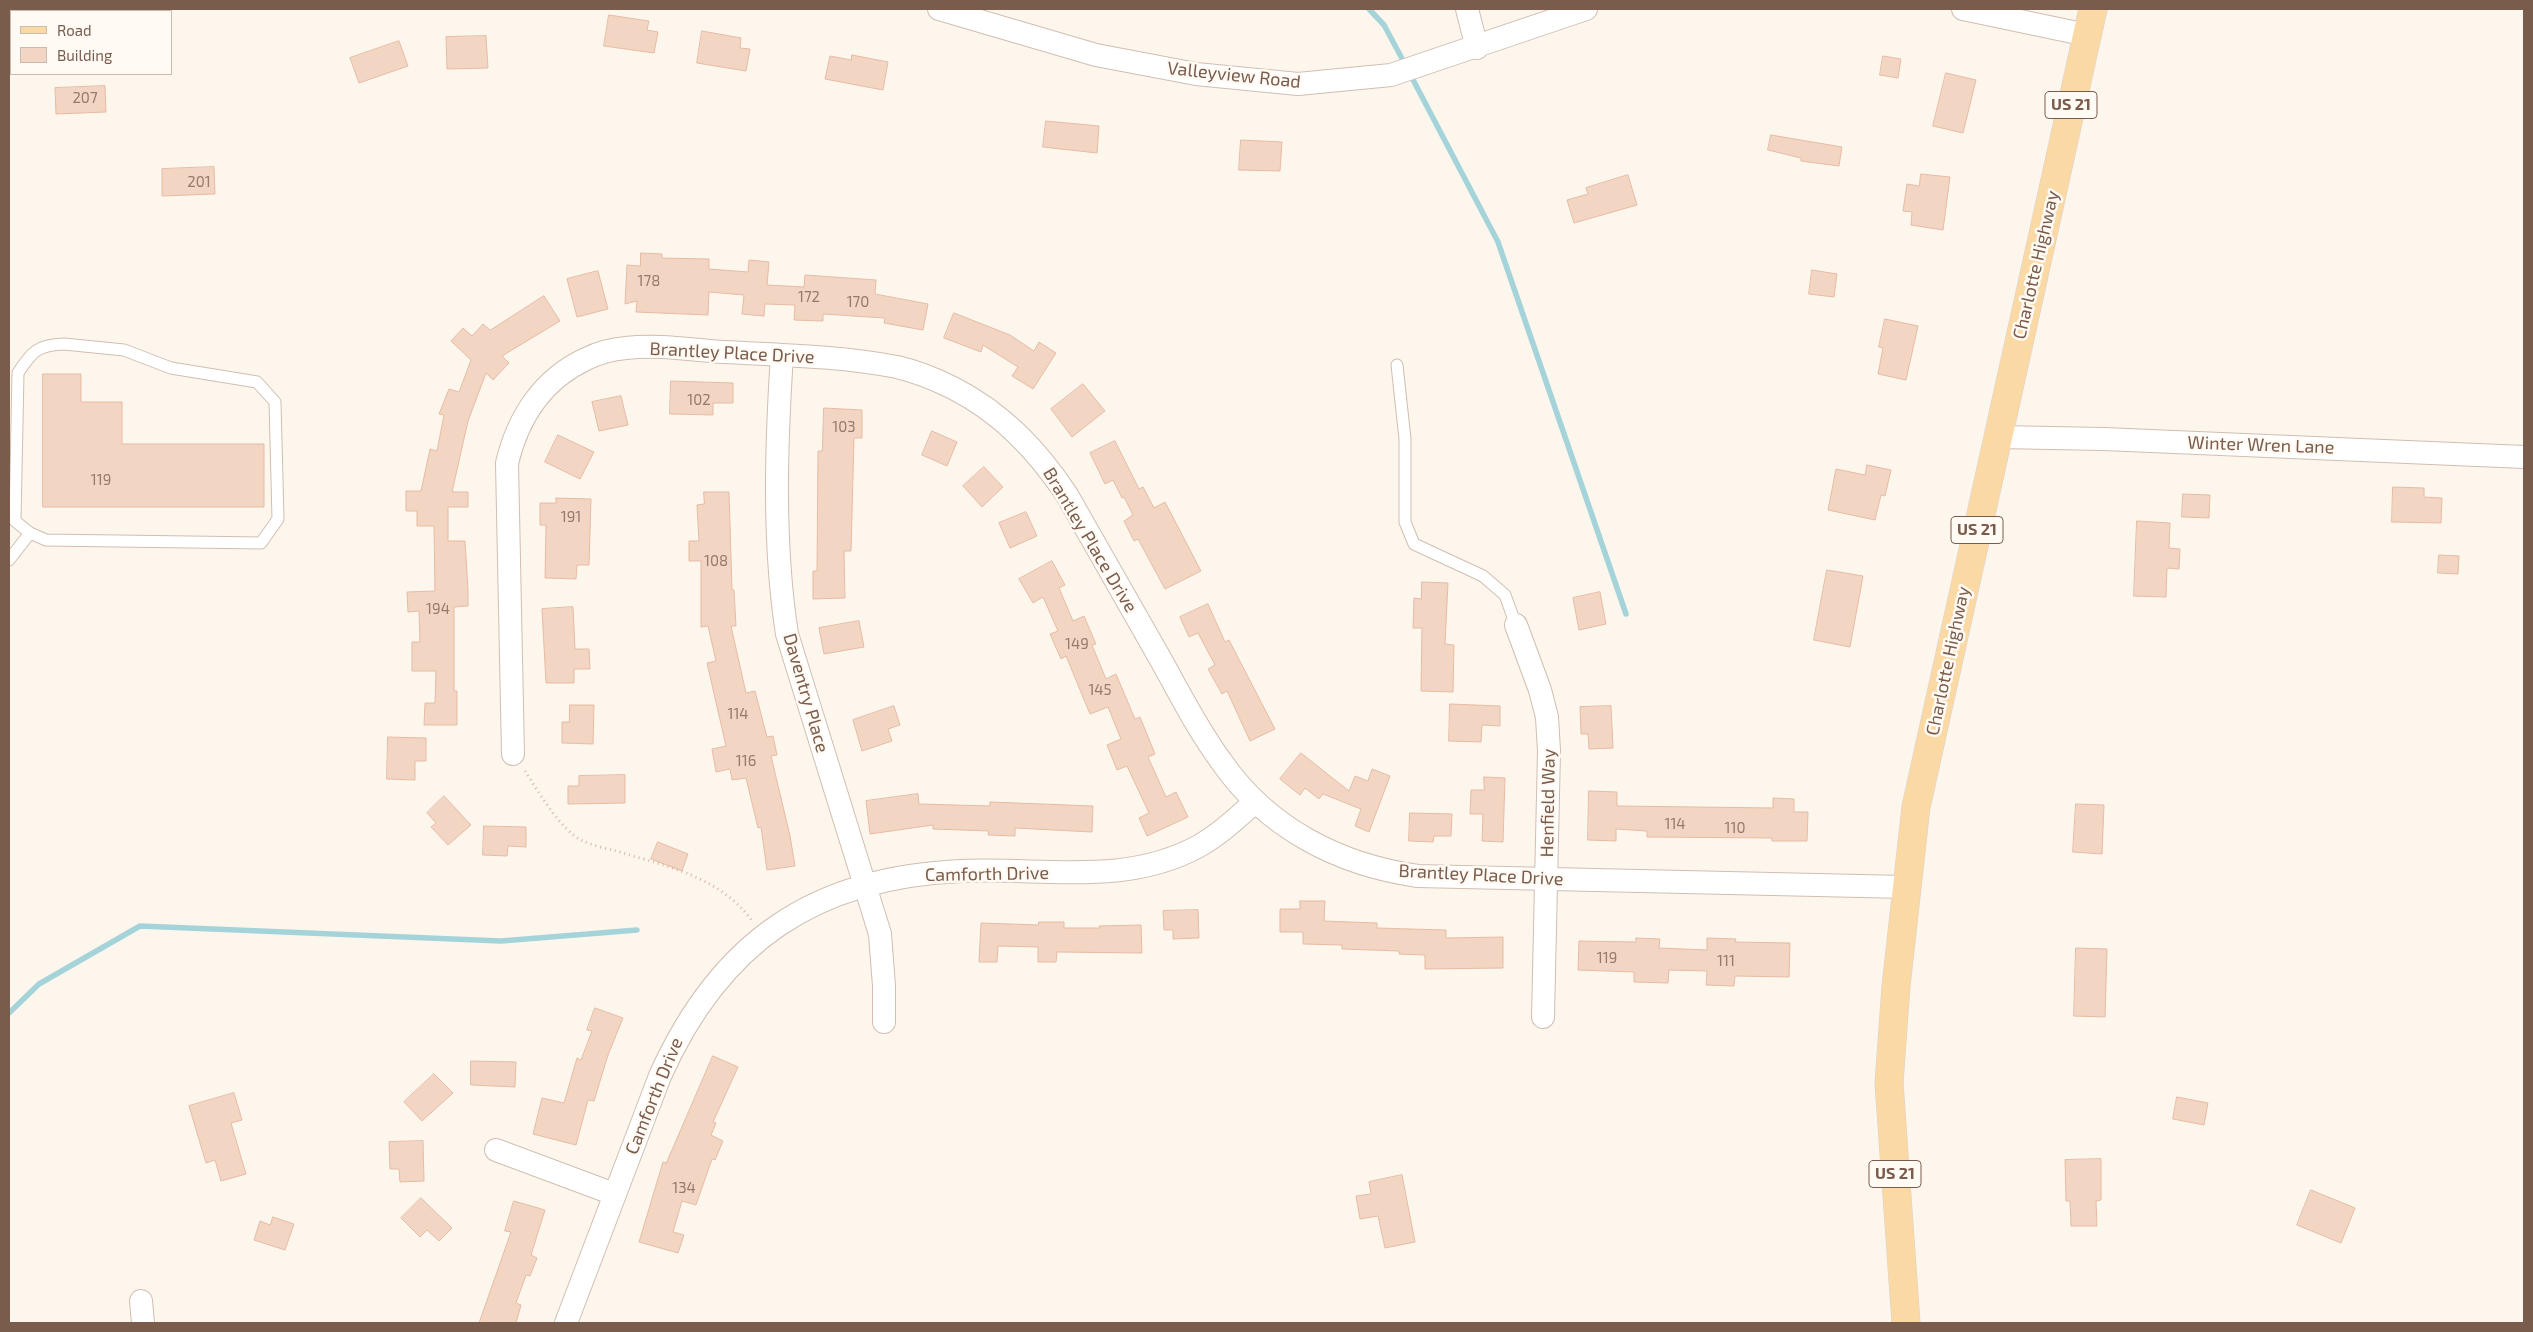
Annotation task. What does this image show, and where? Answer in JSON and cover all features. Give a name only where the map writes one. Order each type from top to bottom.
[{"type":"main road","name":"Charlotte Highway","points":[[1906,1323],[1889,1083],[1896,986],[1916,807],[2093,9]]},
{"type":"street","points":[[48,10],[64,9]]},
{"type":"street","name":"Valleyview Road","points":[[939,9],[1096,55],[1196,74],[1298,84],[1391,76],[1586,9]]},
{"type":"street","points":[[1467,9],[1477,48]]},
{"type":"street","points":[[1963,9],[2087,35]]},
{"type":"street","name":"Brantley Place Drive","points":[[513,754],[506,482],[512,444],[528,408],[554,379],[569,368],[586,358],[624,348],[849,360],[899,368],[953,388],[1001,418],[1027,442],[1050,469],[1067,496],[1220,760],[1255,802],[1277,821],[1311,843],[1354,862],[1418,876],[1906,887]]},
{"type":"street","name":"Daventry Place","points":[[782,356],[777,441],[781,598],[787,634],[863,885],[880,934],[884,986],[884,1022]]},
{"type":"street","name":"Winter Wren Lane","points":[[1998,437],[2104,439],[2524,457]]},
{"type":"street","name":"Henfield Way","points":[[1516,625],[1540,690],[1547,717],[1549,752],[1543,1017]]},
{"type":"street","name":"Camforth Drive","points":[[566,1323],[614,1194],[677,1037],[715,981],[733,962],[764,936],[819,902],[863,885],[889,878],[962,871],[1098,873],[1126,871],[1153,865],[1199,846],[1229,826],[1255,802]]},
{"type":"street","points":[[496,1150],[614,1194]]},
{"type":"street","points":[[141,1301],[143,1323]]},
{"type":"lane","points":[[64,344],[124,350],[171,368],[257,382],[275,402],[278,520],[261,543],[46,540],[30,533],[15,521],[18,373],[29,356],[44,345],[64,344]]},
{"type":"lane","points":[[1397,365],[1405,439],[1405,522],[1414,544],[1483,576],[1505,595],[1516,625]]},
{"type":"lane","points":[[9,560],[30,533]]},
{"type":"path","points":[[513,754],[562,824],[582,841],[661,864],[711,883],[741,905],[764,936]]},
{"type":"building","points":[[609,15],[649,21],[647,30],[658,32],[654,53],[604,46]]},
{"type":"building","points":[[702,31],[741,38],[740,48],[750,49],[746,71],[697,63]]},
{"type":"building","points":[[486,36],[488,68],[447,69],[446,37]]},
{"type":"building","points":[[399,41],[408,66],[359,83],[350,58]]},
{"type":"building","points":[[852,55],[888,62],[883,90],[825,79],[830,56],[851,60]]},
{"type":"building","points":[[1883,56],[1901,59],[1898,78],[1880,75]]},
{"type":"building","points":[[1946,73],[1976,80],[1963,133],[1933,126]]},
{"type":"building","points":[[105,86],[106,112],[56,114],[55,88]]},
{"type":"building","points":[[1046,121],[1099,126],[1097,153],[1043,147]]},
{"type":"building","points":[[1771,135],[1842,147],[1839,166],[1801,161],[1801,158],[1768,150]]},
{"type":"building","points":[[1241,140],[1282,142],[1280,171],[1239,170]]},
{"type":"building","points":[[214,167],[215,194],[162,196],[162,169]]},
{"type":"building","points":[[1921,174],[1950,177],[1943,230],[1911,225],[1912,212],[1903,211],[1907,184],[1919,186]]},
{"type":"building","points":[[1628,175],[1637,205],[1574,223],[1567,200],[1588,194],[1586,188]]},
{"type":"building","points":[[641,253],[662,254],[662,258],[709,259],[709,269],[748,272],[749,260],[769,262],[767,285],[804,287],[805,275],[876,280],[875,294],[928,304],[923,330],[884,323],[885,318],[823,314],[823,321],[794,320],[795,305],[765,304],[764,316],[742,314],[744,295],[709,292],[708,315],[636,312],[637,301],[625,304],[627,265],[640,266]]},
{"type":"building","points":[[1812,270],[1837,274],[1834,297],[1809,294]]},
{"type":"building","points":[[598,271],[608,309],[577,317],[567,279]]},
{"type":"building","points":[[544,296],[560,321],[502,356],[509,363],[493,380],[486,373],[468,421],[452,492],[468,492],[468,507],[448,507],[448,541],[465,541],[468,590],[468,606],[454,607],[454,691],[457,691],[457,725],[424,725],[425,703],[435,703],[436,671],[412,671],[412,642],[420,642],[419,611],[408,612],[407,592],[435,591],[434,526],[417,526],[417,511],[406,511],[406,491],[421,491],[430,449],[437,451],[444,415],[439,414],[449,389],[459,392],[471,360],[451,341],[463,328],[472,336],[483,324],[490,330]]},
{"type":"building","points":[[954,313],[1010,335],[1034,351],[1039,342],[1056,353],[1033,389],[1012,376],[1018,367],[983,345],[981,352],[944,338]]},
{"type":"building","points":[[1885,319],[1918,326],[1906,380],[1878,374],[1883,348],[1879,347]]},
{"type":"building","points":[[43,374],[81,374],[81,402],[122,402],[122,444],[264,444],[264,507],[43,507]]},
{"type":"building","points":[[671,381],[733,383],[733,403],[713,403],[713,415],[670,414]]},
{"type":"building","points":[[1083,384],[1105,411],[1072,437],[1051,409]]},
{"type":"building","points":[[621,396],[628,425],[599,431],[592,402]]},
{"type":"building","points":[[824,408],[862,410],[862,438],[854,438],[851,551],[844,551],[845,598],[813,599],[813,571],[817,571],[818,451],[822,451]]},
{"type":"building","points":[[932,431],[957,442],[947,466],[922,455]]},
{"type":"building","points":[[558,435],[594,452],[580,479],[545,462]]},
{"type":"building","points":[[1115,441],[1139,489],[1143,487],[1154,508],[1165,502],[1201,571],[1165,589],[1138,539],[1134,541],[1124,521],[1133,515],[1124,497],[1122,498],[1113,480],[1105,484],[1090,453]]},
{"type":"building","points":[[1867,465],[1891,470],[1885,496],[1881,495],[1875,520],[1828,510],[1836,469],[1865,475]]},
{"type":"building","points":[[984,467],[1003,487],[982,507],[963,486]]},
{"type":"building","points":[[2393,487],[2424,488],[2424,497],[2442,498],[2441,523],[2392,522]]},
{"type":"building","points":[[704,492],[729,492],[732,590],[734,590],[736,626],[731,626],[746,693],[755,691],[767,737],[773,736],[777,755],[771,756],[790,836],[795,866],[767,870],[761,827],[758,828],[746,778],[732,780],[730,769],[716,772],[712,749],[726,746],[707,663],[716,661],[708,626],[701,627],[701,561],[689,561],[689,541],[699,541],[697,505],[704,504]]},
{"type":"building","points":[[2183,494],[2210,495],[2209,518],[2182,517]]},
{"type":"building","points":[[556,498],[591,499],[589,565],[577,565],[576,579],[545,578],[546,525],[540,525],[540,503],[556,503]]},
{"type":"building","points":[[1026,512],[1037,536],[1010,548],[999,523]]},
{"type":"building","points":[[2137,521],[2170,523],[2169,548],[2180,549],[2179,569],[2167,568],[2166,597],[2134,596]]},
{"type":"building","points":[[2439,555],[2459,556],[2458,574],[2438,573]]},
{"type":"building","points":[[1052,561],[1065,585],[1059,588],[1073,621],[1084,616],[1096,644],[1092,645],[1106,679],[1116,674],[1135,719],[1140,717],[1155,754],[1148,757],[1166,797],[1176,792],[1188,817],[1147,836],[1139,818],[1149,813],[1127,766],[1117,770],[1107,745],[1121,739],[1108,707],[1090,714],[1066,656],[1061,659],[1050,634],[1058,631],[1043,597],[1033,603],[1019,579]]},
{"type":"building","points":[[1827,570],[1863,576],[1850,647],[1814,640]]},
{"type":"building","points":[[1422,582],[1448,583],[1445,644],[1454,645],[1453,692],[1421,691],[1422,628],[1413,628],[1414,598],[1421,599]]},
{"type":"building","points":[[1600,592],[1606,624],[1579,630],[1573,598]]},
{"type":"building","points":[[1208,604],[1225,642],[1229,640],[1275,729],[1250,741],[1227,691],[1222,694],[1208,669],[1215,665],[1198,633],[1189,637],[1180,617]]},
{"type":"building","points":[[573,607],[575,649],[589,649],[590,669],[574,669],[574,683],[546,683],[542,609]]},
{"type":"building","points":[[859,621],[864,647],[824,654],[819,628]]},
{"type":"building","points":[[1450,704],[1500,706],[1500,726],[1482,725],[1481,742],[1449,741]]},
{"type":"building","points":[[570,705],[594,705],[593,744],[562,743],[562,722],[569,722]]},
{"type":"building","points":[[894,706],[900,725],[888,729],[892,741],[862,751],[853,720]]},
{"type":"building","points":[[1611,706],[1613,748],[1589,749],[1588,734],[1581,734],[1580,707]]},
{"type":"building","points":[[388,737],[426,738],[426,761],[415,761],[415,780],[387,779]]},
{"type":"building","points":[[1301,753],[1349,791],[1355,776],[1368,781],[1372,769],[1390,776],[1369,832],[1355,826],[1361,809],[1323,794],[1319,799],[1305,788],[1300,795],[1280,779]]},
{"type":"building","points":[[625,775],[625,803],[568,804],[568,786],[579,786],[579,776]]},
{"type":"building","points":[[1484,777],[1505,778],[1503,842],[1482,841],[1483,814],[1470,814],[1471,790],[1484,790]]},
{"type":"building","points":[[1589,791],[1617,792],[1617,806],[1773,808],[1773,798],[1794,799],[1794,812],[1808,812],[1807,841],[1772,841],[1772,838],[1647,837],[1647,831],[1616,829],[1616,841],[1588,840]]},
{"type":"building","points":[[918,794],[919,804],[990,806],[990,802],[1093,806],[1092,832],[1015,828],[1015,836],[988,835],[989,831],[933,829],[933,825],[870,834],[866,801]]},
{"type":"building","points":[[444,796],[471,825],[448,845],[431,827],[436,823],[427,813]]},
{"type":"building","points":[[2076,804],[2104,805],[2102,854],[2073,852]]},
{"type":"building","points":[[1410,813],[1452,814],[1451,836],[1434,836],[1433,842],[1409,841]]},
{"type":"building","points":[[484,826],[526,827],[526,847],[508,846],[507,856],[483,855]]},
{"type":"building","points":[[658,842],[688,854],[682,871],[651,859]]},
{"type":"building","points":[[1300,901],[1325,901],[1324,921],[1377,923],[1377,928],[1446,930],[1446,938],[1503,937],[1503,968],[1425,969],[1425,955],[1399,954],[1399,951],[1342,949],[1342,945],[1303,944],[1303,932],[1280,932],[1280,909],[1300,909]]},
{"type":"building","points":[[1198,910],[1199,938],[1173,939],[1173,930],[1164,930],[1163,911]]},
{"type":"building","points":[[1039,922],[1064,922],[1064,928],[1141,925],[1142,953],[1057,952],[1056,962],[1038,962],[1038,947],[998,946],[997,962],[979,962],[981,923],[1038,925]]},
{"type":"building","points":[[1636,938],[1660,939],[1659,948],[1707,950],[1707,938],[1736,939],[1735,942],[1790,943],[1789,977],[1735,976],[1734,986],[1706,985],[1707,971],[1669,970],[1668,983],[1634,982],[1634,972],[1578,970],[1579,941],[1636,942]]},
{"type":"building","points":[[2076,948],[2107,949],[2105,1017],[2074,1016]]},
{"type":"building","points":[[595,1008],[623,1018],[608,1055],[594,1101],[588,1100],[576,1145],[533,1134],[542,1098],[564,1103],[577,1058],[581,1060],[592,1031],[587,1030]]},
{"type":"building","points":[[713,1056],[738,1067],[713,1122],[716,1123],[711,1135],[723,1141],[715,1160],[712,1159],[696,1205],[682,1201],[673,1232],[684,1235],[678,1253],[639,1242],[663,1162],[666,1163]]},
{"type":"building","points":[[471,1061],[516,1062],[515,1087],[471,1085]]},
{"type":"building","points":[[434,1074],[453,1093],[422,1121],[404,1102]]},
{"type":"building","points":[[234,1093],[242,1120],[231,1123],[246,1174],[221,1181],[215,1160],[206,1163],[189,1106]]},
{"type":"building","points":[[2177,1097],[2208,1103],[2204,1125],[2173,1119]]},
{"type":"building","points":[[423,1141],[424,1181],[400,1182],[399,1169],[390,1169],[389,1142]]},
{"type":"building","points":[[2101,1159],[2101,1200],[2096,1201],[2097,1226],[2071,1226],[2070,1201],[2066,1201],[2065,1160]]},
{"type":"building","points":[[1402,1175],[1415,1242],[1385,1248],[1378,1216],[1360,1219],[1356,1196],[1371,1194],[1369,1182]]},
{"type":"building","points":[[2311,1190],[2355,1208],[2341,1243],[2297,1225]]},
{"type":"building","points":[[421,1198],[452,1228],[439,1241],[427,1230],[420,1237],[401,1218]]},
{"type":"building","points":[[514,1201],[545,1210],[531,1255],[537,1258],[530,1276],[526,1275],[516,1303],[521,1305],[516,1323],[479,1323],[511,1232],[505,1231]]},
{"type":"building","points":[[273,1217],[294,1224],[285,1250],[254,1240],[260,1221],[270,1225]]},
{"type":"waterway","points":[[1369,9],[1384,25],[1406,66]]},
{"type":"waterway","points":[[1410,74],[1498,242],[1626,614]]},
{"type":"waterway","points":[[9,1013],[39,984],[140,926],[501,941],[637,930]]}]
